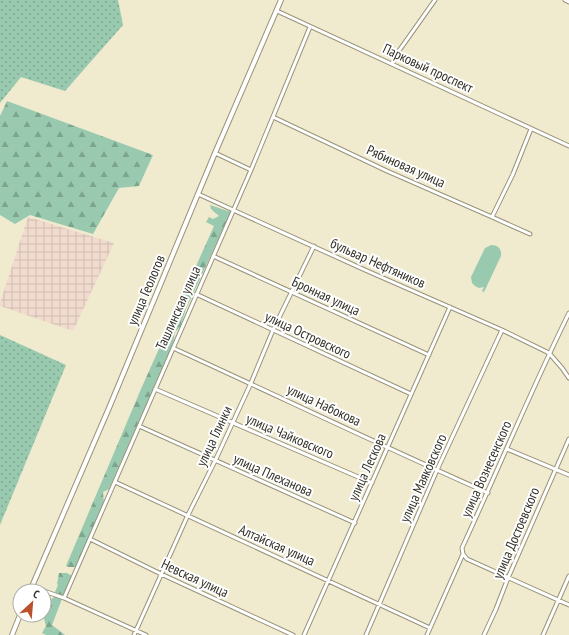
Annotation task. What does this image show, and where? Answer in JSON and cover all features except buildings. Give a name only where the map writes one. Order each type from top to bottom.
[{"type":"main road","name":"улица Геологов","points":[[34,583],[109,408],[215,154],[282,1]]},
{"type":"main road","points":[[12,635],[17,623]]},
{"type":"street","points":[[392,64],[396,55],[435,0]]},
{"type":"street","points":[[565,0],[569,2]]},
{"type":"street","name":"Парковый проспект","points":[[277,11],[569,146]]},
{"type":"street","name":"Ташлинская улица","points":[[64,598],[251,170],[310,27]]},
{"type":"street","name":"Рябиновая улица","points":[[273,117],[387,171],[530,234]]},
{"type":"street","points":[[492,217],[513,174],[531,129]]},
{"type":"street","points":[[215,154],[251,170]]},
{"type":"street","name":"бульвар Нефтяников","points":[[198,194],[502,330],[549,354]]},
{"type":"street","name":"улица Глинки","points":[[134,635],[251,383],[273,330],[314,246]]},
{"type":"street","name":"Бронная улица","points":[[213,256],[429,355]]},
{"type":"street","name":"улица Островского","points":[[196,294],[411,394]]},
{"type":"street","name":"улица Лескова","points":[[304,635],[450,307]]},
{"type":"street","name":"улица Вознесенского","points":[[427,635],[463,554],[462,548],[488,493],[549,354],[569,313]]},
{"type":"street","name":"улица Маяковского","points":[[366,635],[437,470],[502,330]]},
{"type":"street","name":"улица Набокова","points":[[173,348],[488,493]]},
{"type":"street","points":[[549,354],[569,378]]},
{"type":"street","name":"улица Чайковского","points":[[155,389],[372,483]]},
{"type":"street","name":"улица Плеханова","points":[[139,426],[354,523]]},
{"type":"street","name":"улица Достоевского","points":[[484,635],[555,469],[569,440]]},
{"type":"street","points":[[507,449],[569,475]]},
{"type":"street","name":"Алтайская улица","points":[[115,482],[430,628]]},
{"type":"street","name":"Невская улица","points":[[90,539],[161,574],[293,635]]},
{"type":"street","points":[[463,554],[467,559],[569,606]]},
{"type":"street","points":[[543,635],[569,576]]},
{"type":"street","points":[[52,594],[146,635]]},
{"type":"shaded area","points":[[28,217],[114,243],[73,331],[0,306]]},
{"type":"green space","points":[[0,0],[118,0],[123,25],[65,91],[21,77],[0,103]]},
{"type":"green space","points":[[7,101],[153,155],[139,186],[119,188],[93,234],[30,215],[15,224],[0,215],[0,116]]},
{"type":"green space","points":[[210,205],[231,212],[186,309],[180,327],[175,332],[173,344],[109,489],[103,492],[104,504],[76,567],[68,567],[66,566],[141,389],[214,226],[206,222],[209,217],[213,219],[219,216],[211,209]]},
{"type":"green space","points":[[491,245],[499,248],[501,251],[501,256],[484,292],[482,291],[484,287],[479,288],[475,286],[472,283],[471,277],[485,248]]},
{"type":"green space","points":[[0,335],[66,365],[0,525]]},
{"type":"green space","points":[[59,573],[67,573],[72,576],[64,595],[59,595],[55,592],[58,585]]},
{"type":"green space","points":[[56,596],[62,599],[52,625],[65,635],[46,635],[42,633],[46,626],[45,623],[52,623],[52,598]]}]
